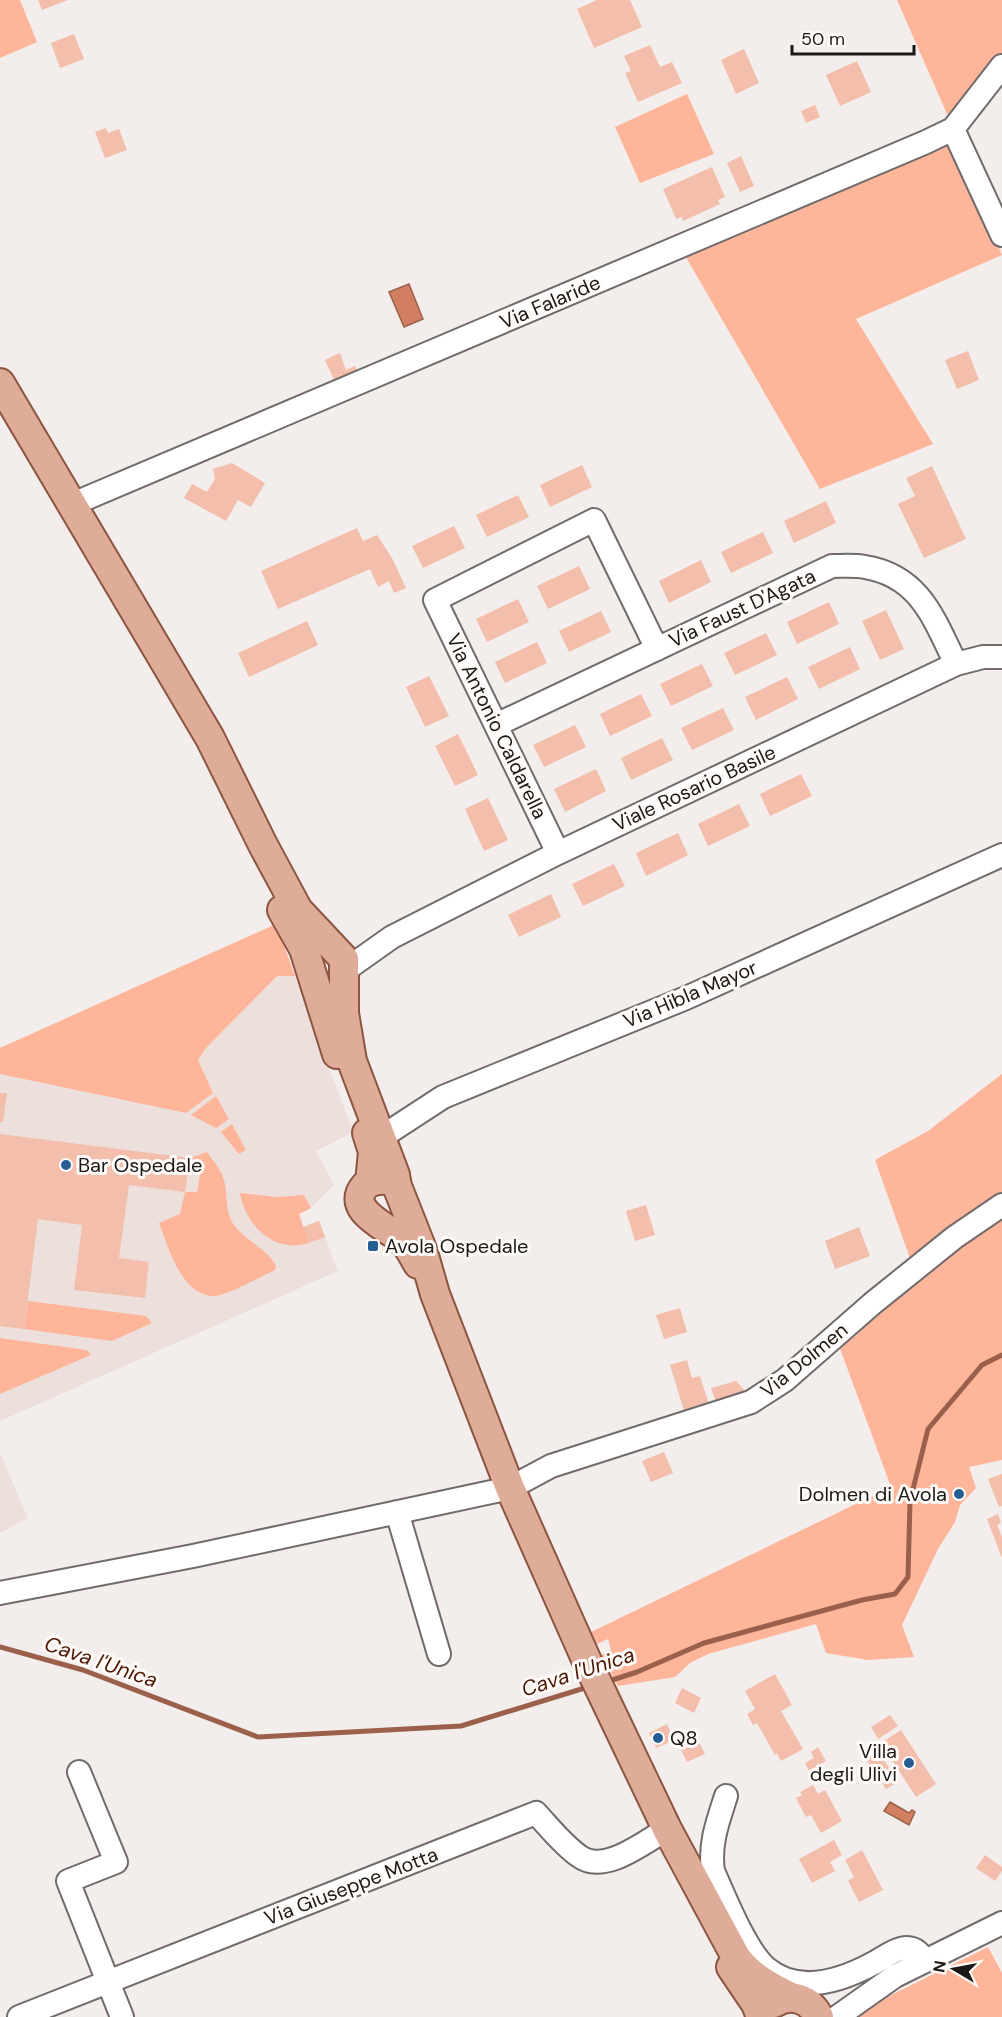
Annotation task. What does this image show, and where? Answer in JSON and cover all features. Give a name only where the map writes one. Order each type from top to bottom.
[{"type":"main road","points":[[0,383],[210,738],[298,910],[339,962],[352,1061],[395,1175],[389,1189]]},
{"type":"main road","points":[[263,845],[284,916],[304,949],[329,1034],[373,1152],[389,1189],[423,1252],[435,1294],[510,1488],[603,1696],[667,1829],[742,1965],[758,1979],[805,2001],[813,2007],[819,2017]]},
{"type":"main road","points":[[310,972],[315,954],[323,949],[339,962]]},
{"type":"main road","points":[[389,1189],[364,1187],[360,1201],[365,1214],[405,1242],[435,1294]]},
{"type":"main road","points":[[716,1919],[729,1963],[762,2017],[777,2001],[794,1997]]},
{"type":"street","name":"Via Falaride","points":[[73,504],[926,142],[953,129],[1002,66]]},
{"type":"street","points":[[953,129],[1002,235]]},
{"type":"street","name":"Via Antonio Caldarella","points":[[558,853],[435,600],[594,520],[657,649]]},
{"type":"street","name":"Via Faust D'Agata","points":[[496,725],[832,566],[864,567],[885,573],[907,584],[928,607],[956,664]]},
{"type":"street","name":"Viale Rosario Basile","points":[[339,962],[558,853],[956,664],[983,657],[1002,657]]},
{"type":"street","name":"Via Hibla Mayor","points":[[380,1138],[443,1097],[686,998],[1002,855]]},
{"type":"street","name":"Via Dolmen","points":[[0,1593],[193,1556],[510,1488],[551,1466],[751,1402],[785,1380],[873,1303],[955,1237],[1002,1205]]},
{"type":"street","points":[[397,1512],[439,1654]]},
{"type":"street","points":[[79,1772],[116,1862],[68,1881],[122,2017]]},
{"type":"street","points":[[726,1796],[712,1839],[713,1871],[754,1954],[766,1968],[783,1980],[801,1984],[820,1983],[844,1977],[907,1948],[916,1950],[925,1961]]},
{"type":"street","name":"Via Giuseppe Motta","points":[[19,2017],[536,1813],[580,1858],[595,1863],[613,1861],[667,1829]]},
{"type":"street","points":[[837,2017],[895,1976],[1002,1923]]},
{"type":"street","points":[[794,1997],[842,1993],[895,1976]]},
{"type":"shaded area","points":[[0,0],[20,0],[37,42],[0,58]]},
{"type":"shaded area","points":[[897,0],[1002,0],[1002,53],[986,78],[953,118],[947,114]]},
{"type":"shaded area","points":[[687,94],[714,154],[640,183],[615,127]]},
{"type":"shaded area","points":[[942,140],[952,142],[1002,255],[856,319],[933,444],[820,489],[683,252]]},
{"type":"shaded area","points":[[409,284],[423,319],[404,327],[389,292]]},
{"type":"shaded area","points":[[276,924],[353,1132],[316,1151],[334,1185],[311,1208],[299,1214],[303,1227],[319,1221],[338,1271],[0,1421],[0,1048]]},
{"type":"shaded area","points":[[276,924],[295,976],[277,976],[206,1048],[198,1060],[213,1093],[186,1113],[0,1074],[0,1048]]},
{"type":"shaded area","points":[[1002,1074],[1002,1193],[911,1261],[875,1160],[928,1131]]},
{"type":"shaded area","points":[[216,1096],[229,1119],[216,1128],[191,1115]]},
{"type":"shaded area","points":[[232,1124],[246,1150],[239,1154],[221,1132]]},
{"type":"shaded area","points":[[207,1152],[223,1176],[228,1212],[232,1222],[242,1234],[267,1254],[276,1266],[275,1270],[254,1281],[215,1296],[203,1294],[185,1280],[172,1257],[159,1223],[180,1214],[185,1192],[197,1192],[201,1169],[190,1158]]},
{"type":"shaded area","points":[[240,1193],[278,1197],[304,1195],[311,1208],[299,1214],[309,1243],[296,1245],[273,1241],[255,1226],[248,1216]]},
{"type":"shaded area","points":[[1002,1211],[1002,1460],[969,1467],[976,1488],[960,1505],[955,1522],[938,1549],[902,1625],[914,1657],[868,1660],[826,1653],[816,1624],[708,1654],[690,1663],[675,1677],[618,1686],[601,1655],[611,1650],[608,1639],[597,1644],[591,1632],[891,1487],[838,1343],[856,1336],[868,1320]]},
{"type":"shaded area","points":[[28,1301],[146,1316],[152,1323],[112,1341],[24,1329]]},
{"type":"shaded area","points":[[0,1338],[87,1350],[91,1355],[0,1394]]},
{"type":"shaded area","points":[[0,1453],[28,1518],[0,1533]]},
{"type":"shaded area","points":[[890,1802],[909,1813],[912,1810],[915,1812],[909,1825],[884,1811]]},
{"type":"shaded area","points":[[988,1947],[1002,1973],[1002,2017],[853,2017],[875,2003]]},
{"type":"building","points":[[38,0],[68,0],[42,10]]},
{"type":"building","points":[[597,0],[630,0],[642,27],[594,48],[577,9]]},
{"type":"building","points":[[74,34],[84,59],[60,68],[51,43]]},
{"type":"building","points":[[650,45],[660,67],[672,62],[682,83],[638,102],[625,73],[631,71],[624,56]]},
{"type":"building","points":[[744,49],[759,83],[736,94],[721,60]]},
{"type":"building","points":[[857,61],[871,92],[840,106],[826,75]]},
{"type":"building","points":[[815,105],[820,117],[806,123],[801,111]]},
{"type":"building","points":[[106,128],[108,133],[119,129],[127,150],[105,158],[95,132]]},
{"type":"building","points":[[741,156],[754,186],[740,192],[727,163]]},
{"type":"building","points":[[712,167],[725,197],[718,200],[720,204],[683,221],[682,217],[676,219],[663,189]]},
{"type":"building","points":[[968,351],[979,380],[957,389],[945,360]]},
{"type":"building","points":[[340,353],[346,370],[355,366],[359,374],[336,384],[325,360]]},
{"type":"building","points":[[232,463],[265,483],[251,507],[238,500],[226,521],[184,498],[192,484],[207,492],[215,479],[213,469]]},
{"type":"building","points":[[582,465],[592,487],[550,507],[540,485]]},
{"type":"building","points":[[932,466],[966,539],[924,558],[898,504],[915,496],[906,478]]},
{"type":"building","points":[[518,495],[529,517],[487,537],[476,515]]},
{"type":"building","points":[[826,501],[836,523],[794,543],[784,521]]},
{"type":"building","points":[[454,526],[465,548],[423,568],[412,546]]},
{"type":"building","points":[[357,528],[363,541],[377,535],[392,558],[406,588],[394,593],[389,581],[378,587],[370,569],[278,609],[261,571]]},
{"type":"building","points":[[763,532],[773,553],[731,573],[721,552]]},
{"type":"building","points":[[701,560],[711,582],[669,603],[659,581]]},
{"type":"building","points":[[579,566],[590,589],[548,609],[537,586]]},
{"type":"building","points":[[518,599],[529,622],[487,642],[476,619]]},
{"type":"building","points":[[829,602],[839,624],[797,644],[787,622]]},
{"type":"building","points":[[886,610],[904,649],[880,660],[862,621]]},
{"type":"building","points":[[601,611],[611,632],[569,652],[559,631]]},
{"type":"building","points":[[307,621],[318,645],[249,677],[238,653]]},
{"type":"building","points":[[766,633],[777,655],[735,675],[724,653]]},
{"type":"building","points":[[537,642],[547,663],[505,683],[495,662]]},
{"type":"building","points":[[850,647],[860,669],[819,689],[808,667]]},
{"type":"building","points":[[702,664],[713,686],[671,706],[660,684]]},
{"type":"building","points":[[429,676],[449,716],[425,727],[406,687]]},
{"type":"building","points":[[787,677],[798,699],[756,720],[745,697]]},
{"type":"building","points":[[641,694],[652,716],[610,736],[600,714]]},
{"type":"building","points":[[723,708],[734,730],[692,750],[681,728]]},
{"type":"building","points":[[575,725],[586,747],[544,767],[533,745]]},
{"type":"building","points":[[458,734],[478,775],[455,786],[435,746]]},
{"type":"building","points":[[662,738],[673,760],[631,780],[621,758]]},
{"type":"building","points":[[596,769],[606,791],[565,812],[554,789]]},
{"type":"building","points":[[801,774],[812,796],[770,816],[760,794]]},
{"type":"building","points":[[488,798],[508,840],[484,851],[465,809]]},
{"type":"building","points":[[739,804],[750,826],[708,846],[698,824]]},
{"type":"building","points":[[678,833],[688,855],[646,876],[636,853]]},
{"type":"building","points":[[614,864],[625,886],[583,906],[572,884]]},
{"type":"building","points":[[551,894],[561,917],[519,937],[508,915]]},
{"type":"building","points":[[0,1093],[7,1093],[3,1122],[0,1122]]},
{"type":"building","points":[[0,1134],[190,1158],[185,1192],[129,1185],[119,1258],[149,1262],[145,1298],[74,1290],[82,1225],[38,1219],[24,1329],[0,1326]]},
{"type":"building","points":[[646,1205],[655,1235],[635,1241],[626,1211]]},
{"type":"building","points":[[319,1221],[325,1237],[309,1243],[303,1227]]},
{"type":"building","points":[[859,1227],[870,1256],[835,1269],[825,1241]]},
{"type":"building","points":[[680,1308],[687,1332],[664,1339],[656,1315]]},
{"type":"building","points":[[687,1360],[692,1378],[700,1376],[709,1404],[684,1411],[670,1365]]},
{"type":"building","points":[[736,1381],[749,1395],[717,1405],[711,1388]]},
{"type":"building","points":[[664,1452],[673,1473],[651,1482],[642,1461]]},
{"type":"building","points":[[1002,1474],[1002,1506],[999,1507],[988,1479]]},
{"type":"building","points":[[998,1514],[1001,1523],[997,1525],[1002,1537],[1002,1558],[987,1519]]},
{"type":"building","points":[[775,1674],[792,1705],[781,1711],[803,1749],[781,1761],[777,1753],[775,1755],[757,1723],[753,1725],[747,1714],[755,1709],[745,1691]]},
{"type":"building","points":[[682,1688],[701,1698],[694,1713],[675,1703]]},
{"type":"building","points":[[890,1715],[898,1726],[878,1739],[871,1727]]},
{"type":"building","points":[[667,1724],[674,1740],[656,1748],[649,1733]]},
{"type":"building","points":[[901,1730],[936,1784],[916,1797],[881,1743]]},
{"type":"building","points":[[694,1733],[705,1754],[687,1762],[677,1742]]},
{"type":"building","points":[[818,1747],[826,1761],[809,1771],[805,1763],[814,1758],[811,1752]]},
{"type":"building","points":[[876,1748],[898,1782],[886,1789],[864,1756]]},
{"type":"building","points":[[813,1785],[818,1794],[825,1790],[842,1821],[821,1833],[811,1815],[806,1817],[796,1798],[802,1795],[800,1792]]},
{"type":"building","points":[[834,1840],[842,1855],[830,1862],[835,1871],[812,1883],[799,1859]]},
{"type":"building","points":[[862,1850],[883,1890],[859,1902],[848,1881],[854,1877],[845,1860]]},
{"type":"building","points":[[985,1855],[1002,1867],[995,1881],[976,1868]]},
{"type":"waterway","name":"Cava l'Unica","points":[[606,1682],[637,1672],[704,1643],[862,1600],[895,1594],[908,1577],[910,1501],[928,1429],[982,1365],[1002,1355]]},
{"type":"waterway","name":"Cava l'Unica","points":[[0,1647],[83,1670],[258,1737],[461,1726],[588,1687]]},
{"type":"place","name":"Bar Ospedale","points":[[66,1165]]},
{"type":"place","name":"Avola Ospedale","points":[[373,1246]]},
{"type":"place","name":"Dolmen di Avola","points":[[959,1494]]},
{"type":"place","name":"Q8","points":[[658,1738]]},
{"type":"place","name":"Villa degli Ulivi","points":[[909,1763]]}]
